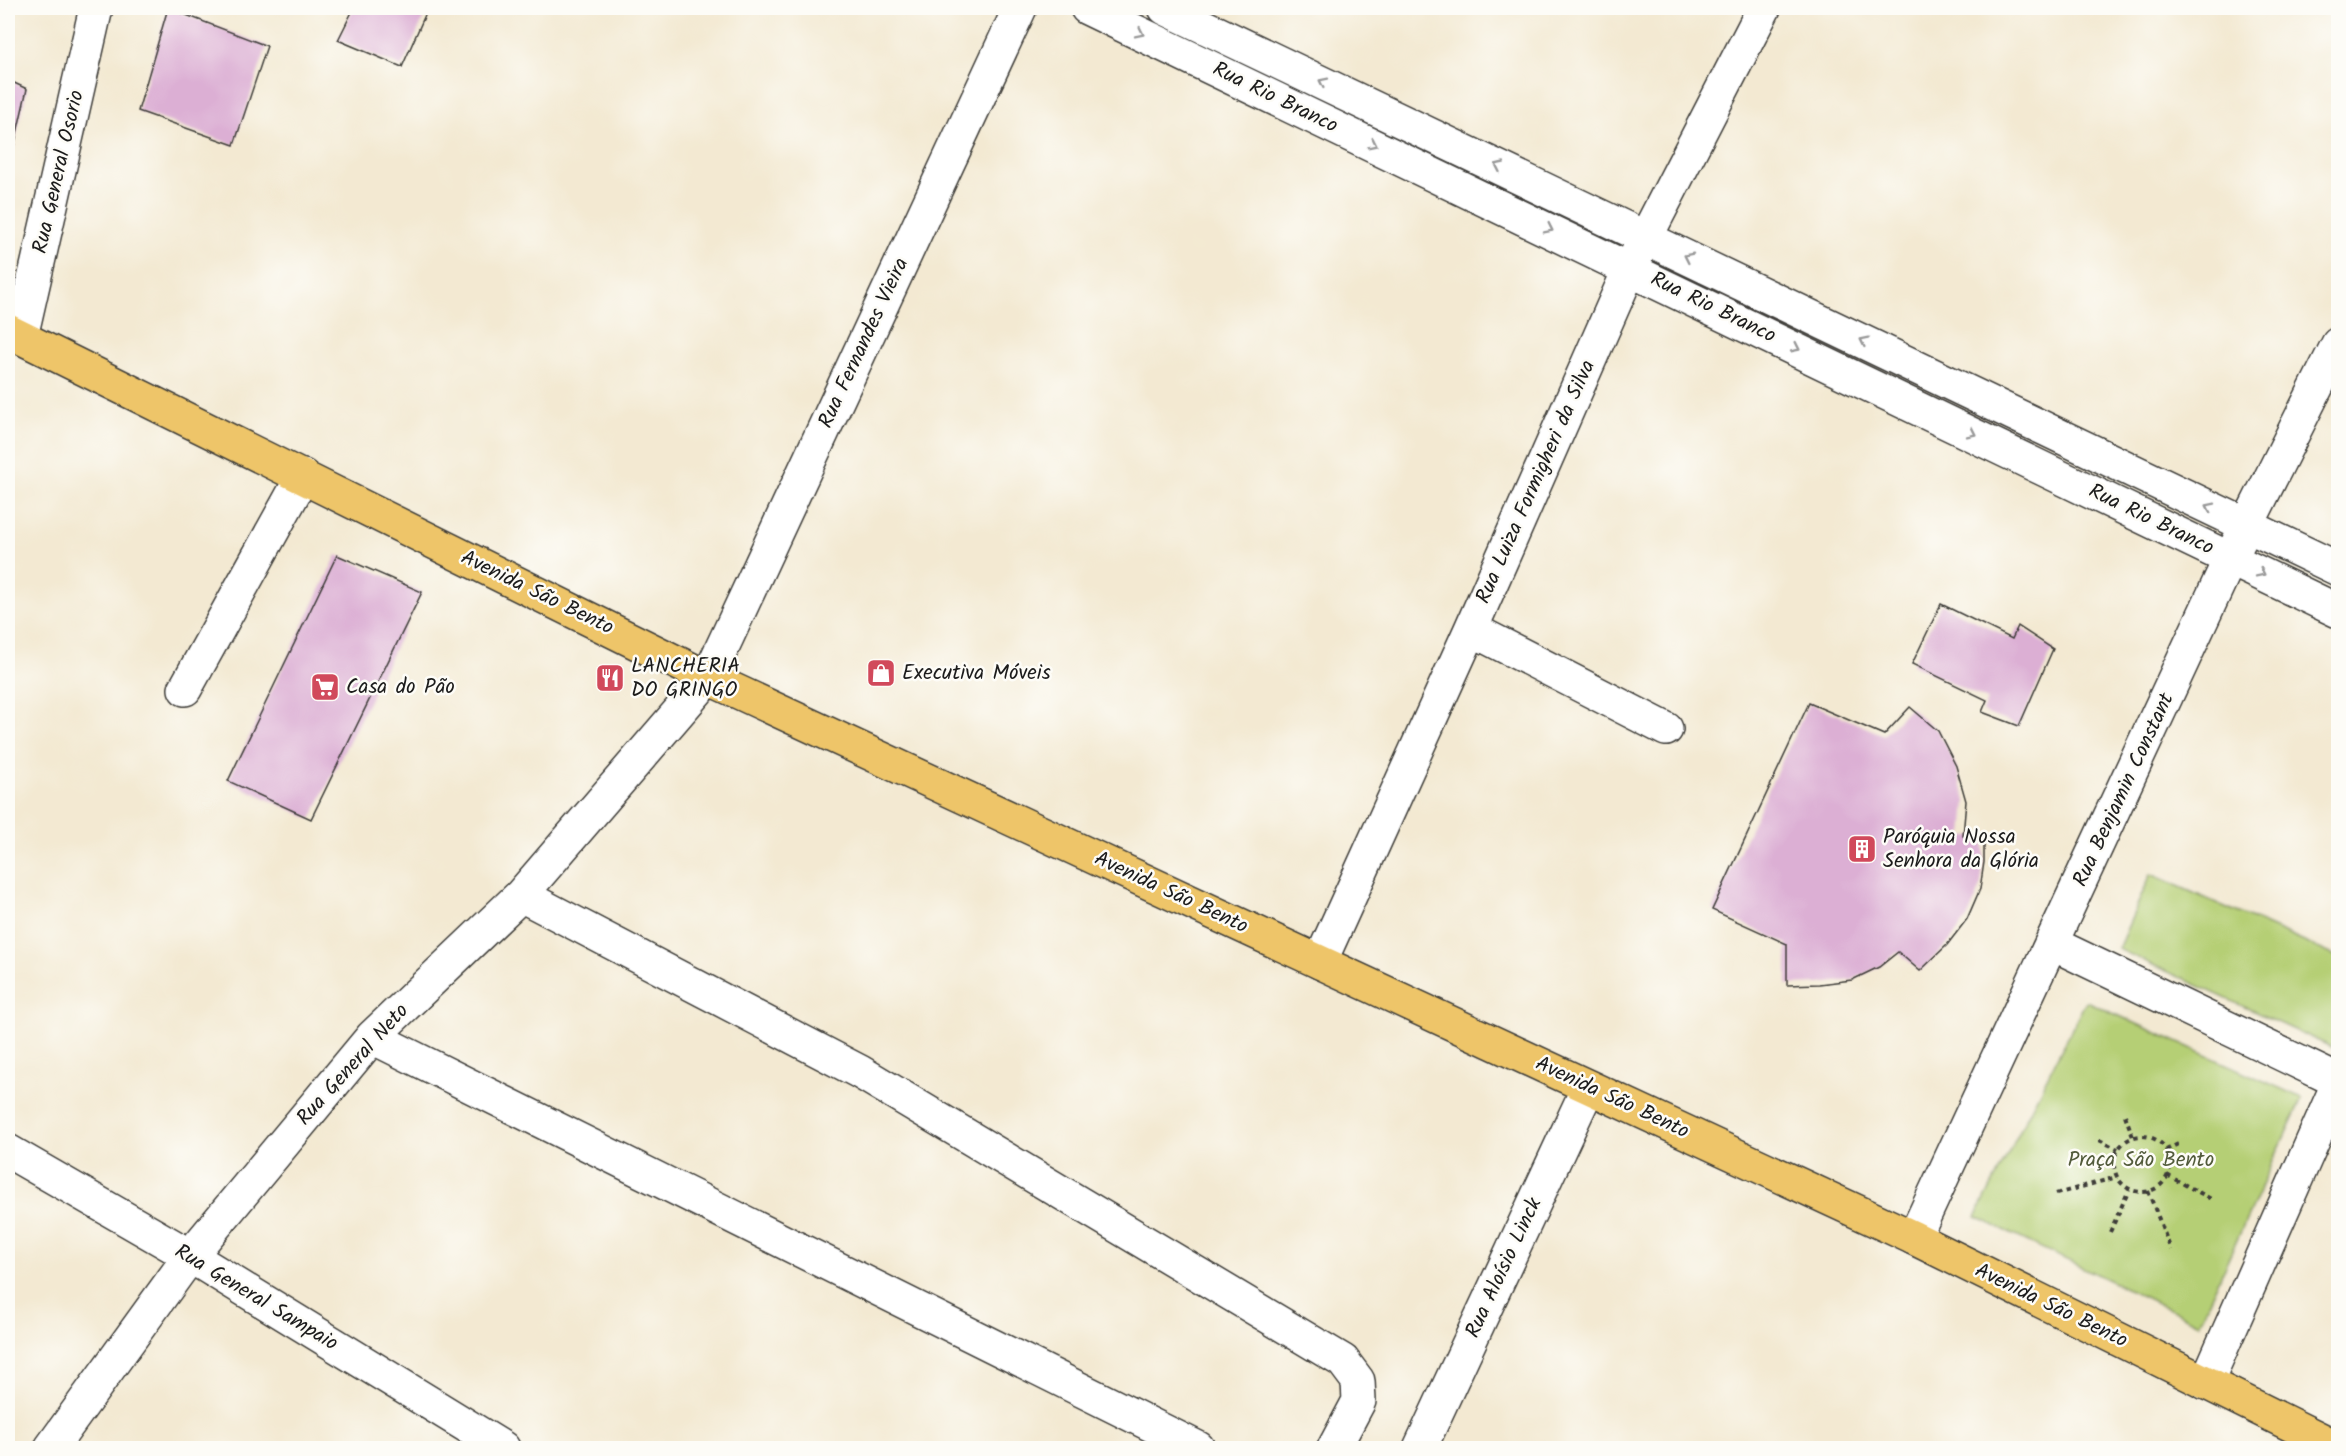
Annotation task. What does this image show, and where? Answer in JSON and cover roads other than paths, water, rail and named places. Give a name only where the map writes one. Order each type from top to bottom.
[{"type":"main road","name":"Avenida São Bento","points":[[14,334],[708,678],[1914,1238],[2338,1449]]},
{"type":"street","name":"Rua General Osorio","points":[[14,334],[96,8]]},
{"type":"street","name":"Rua Fernandes Vieira","points":[[708,678],[1020,8]]},
{"type":"street","name":"Rua Rio Branco","points":[[1087,8],[1880,388],[2338,611]]},
{"type":"street","name":"Rua Rio Branco","points":[[1165,8],[2338,569]]},
{"type":"street","name":"Rua Luiza Formigheri da Silva","points":[[1320,962],[1471,630],[1630,268],[1764,8]]},
{"type":"street","points":[[1278,99],[1294,69]]},
{"type":"street","points":[[1444,179],[1459,147]]},
{"type":"street","name":"Rua Benjamin Constant","points":[[1914,1238],[2230,559],[2338,344]]},
{"type":"street","points":[[1880,388],[1898,357]]},
{"type":"street","points":[[185,689],[303,477]]},
{"type":"street","points":[[1471,630],[1666,729]]},
{"type":"street","name":"Rua General Neto","points":[[51,1449],[190,1256],[372,1037],[521,895],[708,678]]},
{"type":"street","points":[[521,895],[860,1072],[1343,1361],[1358,1381],[1359,1401],[1334,1449]]},
{"type":"street","points":[[2052,944],[2338,1082],[2206,1383]]},
{"type":"street","points":[[372,1037],[1198,1449]]},
{"type":"street","name":"Rua Aloísio Linck","points":[[1420,1449],[1588,1088]]},
{"type":"street","name":"Rua General Sampaio","points":[[8,1151],[190,1256],[502,1449]]},
{"type":"place","name":"Executiva Móveis","points":[[881,673]]},
{"type":"place","name":"LANCHERIA DO GRINGO","points":[[610,678]]},
{"type":"place","name":"Casa do Pão","points":[[325,687]]},
{"type":"place","name":"Paróquia Nossa Senhora da Glória","points":[[1862,849]]},
{"type":"park label","name":"Praça São Bento","points":[[2141,1160]]}]
